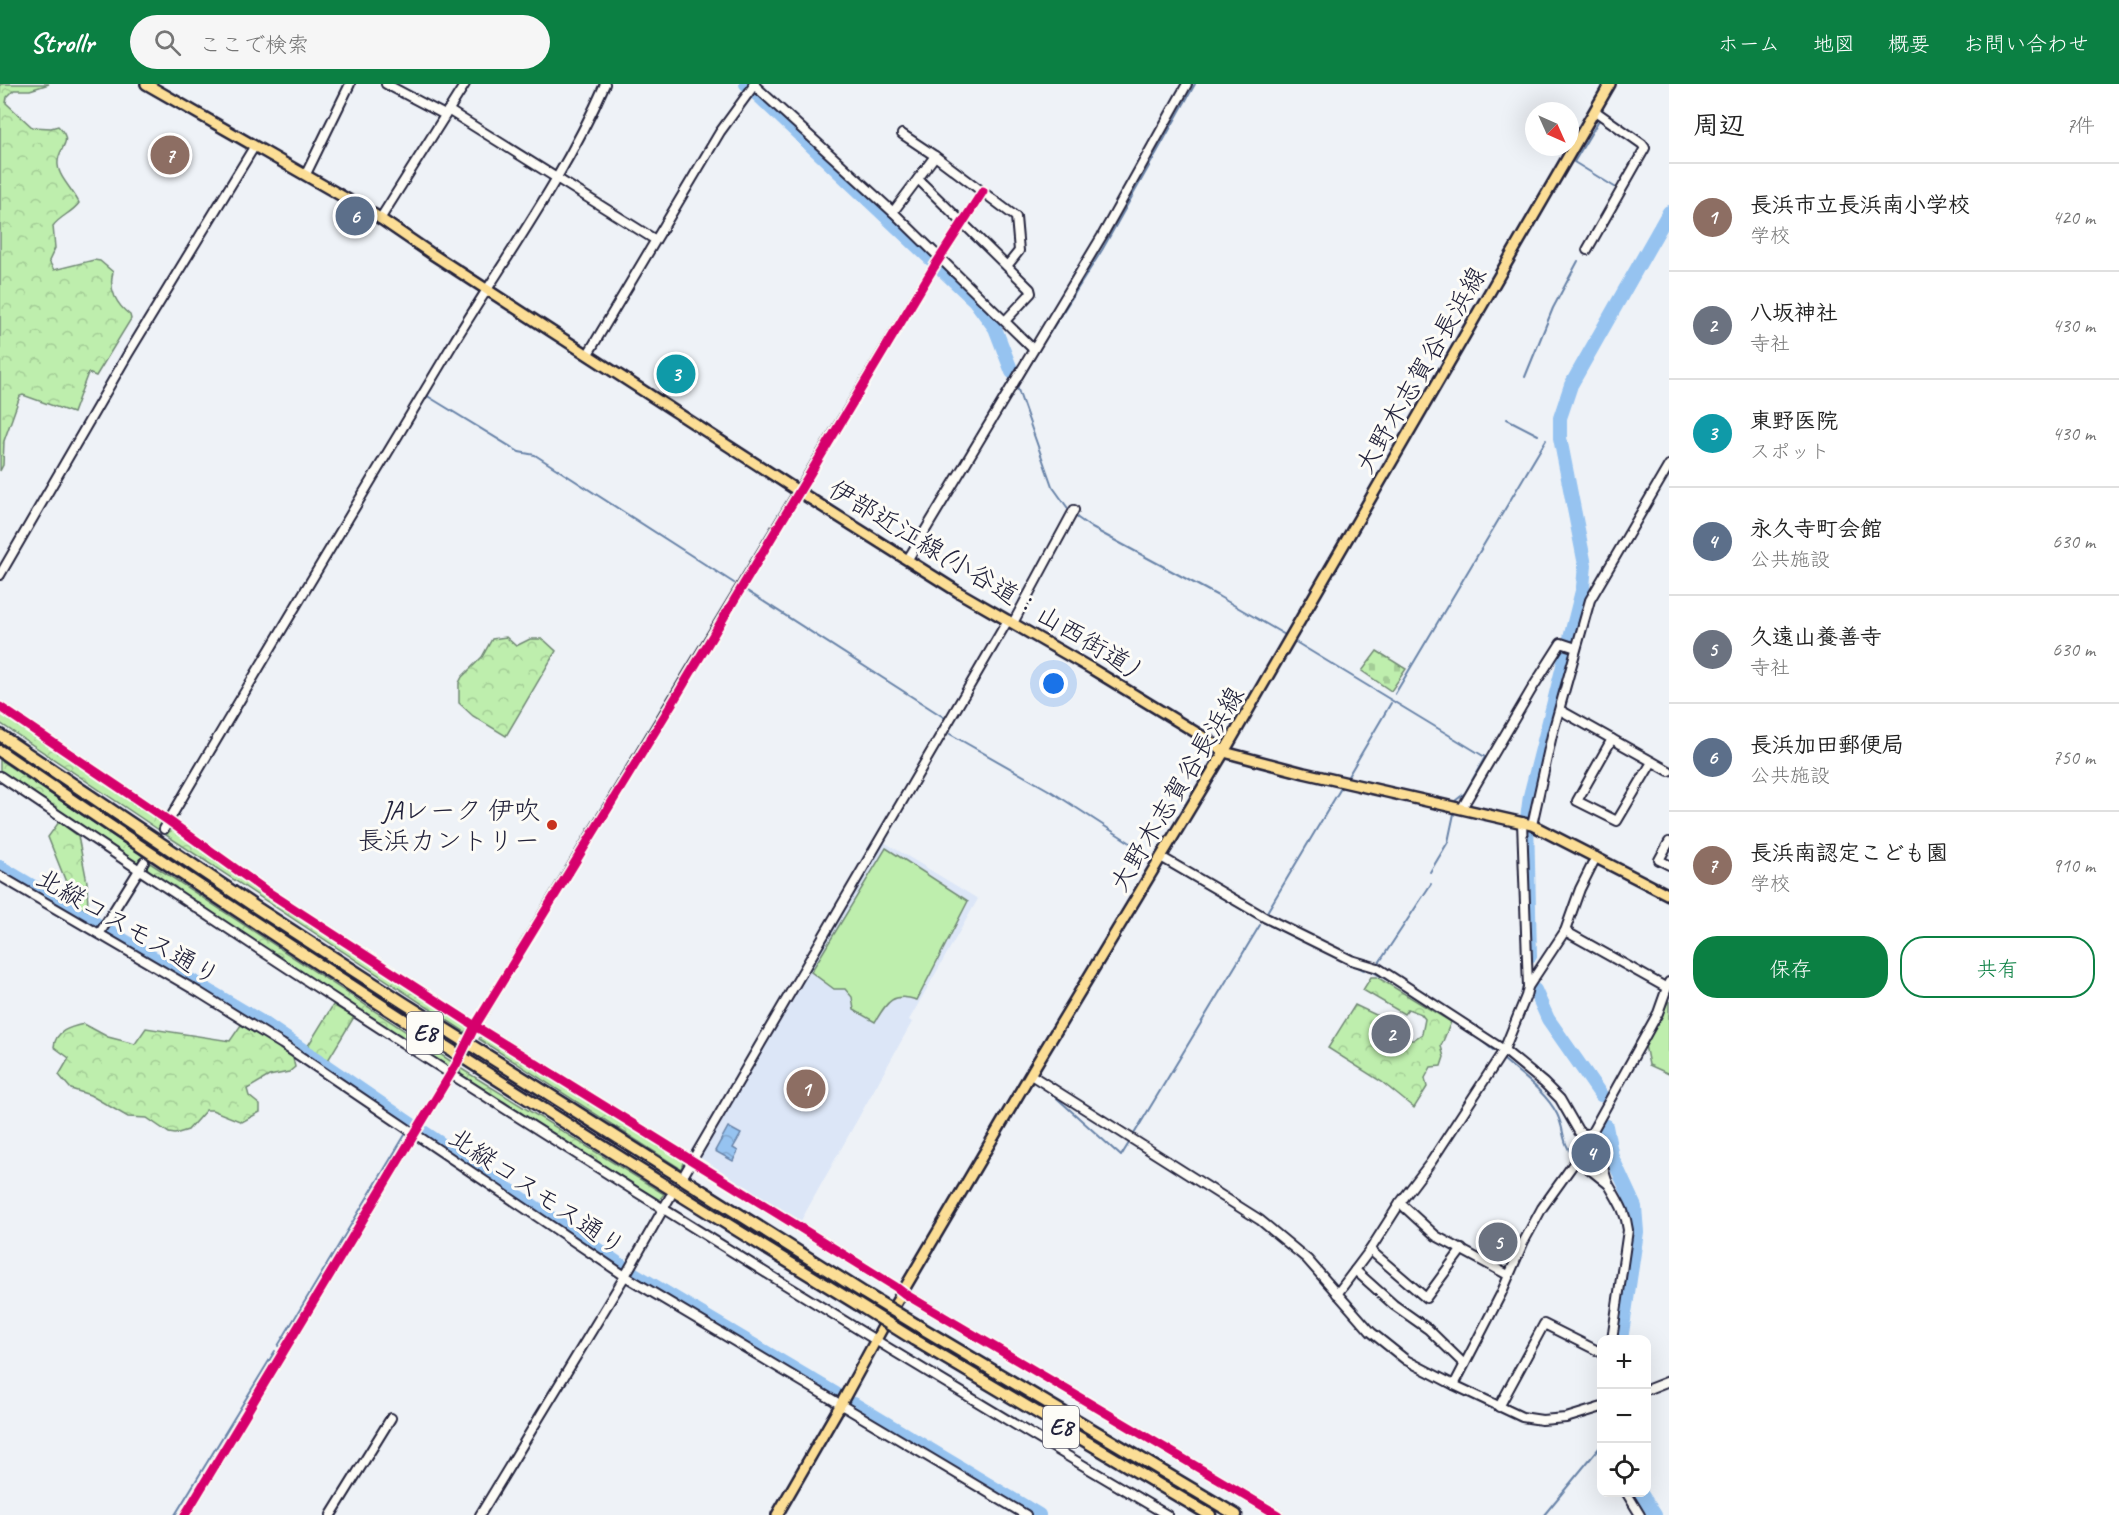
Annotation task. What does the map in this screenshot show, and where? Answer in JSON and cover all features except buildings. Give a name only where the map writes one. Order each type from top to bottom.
[{"type":"highway","name":"E8","points":[[0,735],[257,908],[413,1009],[864,1293],[1236,1515]]},
{"type":"highway","name":"E8","points":[[0,751],[406,1020],[700,1208],[913,1339],[1210,1515]]},
{"type":"main road","name":"伊部近江線(小谷道：山西街道)","points":[[146,84],[163,88],[254,147],[306,174],[378,217],[798,491],[1011,622],[1162,711],[1224,752],[1304,773],[1526,823],[1596,856],[1669,895]]},
{"type":"main road","name":"大野木志賀谷長浜線","points":[[777,1515],[875,1340],[1224,752],[1610,84]]},
{"type":"street","points":[[306,174],[350,84]]},
{"type":"street","points":[[386,84],[446,113],[557,178],[654,239]]},
{"type":"street","points":[[378,217],[465,84]]},
{"type":"street","points":[[164,830],[486,289],[557,178],[605,84]]},
{"type":"street","points":[[908,559],[1102,236],[1187,84]]},
{"type":"street","points":[[588,354],[654,239],[720,132],[753,86],[893,212],[937,263],[1005,321],[1033,349]]},
{"type":"street","points":[[1587,250],[1645,148],[1595,111]]},
{"type":"street","points":[[902,134],[1016,217],[1019,251],[1007,266]]},
{"type":"street","points":[[0,575],[128,354],[254,147]]},
{"type":"street","points":[[893,212],[935,156]]},
{"type":"street","points":[[918,179],[1030,290],[1031,293],[1005,321]]},
{"type":"street","points":[[468,1038],[673,702],[798,491],[983,191]]},
{"type":"street","points":[[1337,1294],[1371,1250],[1400,1203],[1431,1162],[1504,1050],[1526,996],[1528,987],[1526,823],[1537,795],[1590,600],[1669,465]]},
{"type":"street","points":[[685,1173],[1011,622],[1072,514]]},
{"type":"street","points":[[1462,808],[1561,643],[1576,648]]},
{"type":"street","points":[[0,707],[169,821],[265,891],[475,1026],[903,1293],[1278,1515]]},
{"type":"street","points":[[1560,710],[1669,771]]},
{"type":"street","points":[[1612,739],[1577,801],[1617,821],[1652,762]]},
{"type":"street","points":[[0,776],[138,870],[450,1074],[663,1209],[1026,1432],[1167,1515]]},
{"type":"street","points":[[1669,842],[1659,860],[1669,865]]},
{"type":"street","points":[[1528,987],[1565,931],[1580,889],[1596,856]]},
{"type":"street","points":[[1161,857],[1266,918],[1351,960],[1377,967],[1504,1050],[1560,1099],[1579,1132],[1598,1138],[1608,1184],[1622,1207],[1627,1219],[1628,1230],[1613,1335]]},
{"type":"street","points":[[103,928],[144,862]]},
{"type":"street","name":"北縦コスモス通り","points":[[0,876],[273,1038],[413,1134],[627,1272],[1026,1515]]},
{"type":"street","points":[[1454,1385],[1482,1334],[1522,1243],[1542,1208],[1577,1159],[1658,1013],[1668,985],[1565,931]]},
{"type":"street","points":[[185,1515],[456,1065]]},
{"type":"street","points":[[1031,1074],[1260,1220],[1307,1259],[1371,1332],[1395,1353],[1454,1385],[1522,1416],[1542,1420],[1566,1418],[1597,1409]]},
{"type":"street","points":[[1577,1159],[1608,1184]]},
{"type":"street","points":[[480,1515],[670,1197]]},
{"type":"street","points":[[1400,1203],[1437,1236],[1508,1275]]},
{"type":"street","points":[[1371,1250],[1426,1298],[1462,1249]]},
{"type":"street","points":[[1355,1270],[1394,1305],[1428,1329],[1464,1364]]},
{"type":"street","points":[[1499,1407],[1544,1324],[1597,1350]]},
{"type":"street","points":[[1649,1389],[1669,1381]]},
{"type":"street","points":[[331,1515],[392,1418]]},
{"type":"street","points":[[1629,1497],[1640,1515]]},
{"type":"shaded area","points":[[884,842],[978,899],[909,1020],[912,1022],[799,1224],[701,1161],[699,1156]]},
{"type":"green space","points":[[0,84],[49,84],[30,90],[14,90],[7,97],[6,103],[32,127],[58,126],[65,137],[58,159],[59,170],[79,203],[53,226],[55,248],[49,261],[54,270],[94,260],[100,261],[113,272],[112,285],[115,297],[131,319],[96,376],[88,373],[73,413],[23,395],[20,396],[4,441],[3,465],[0,471]]},
{"type":"green space","points":[[506,637],[516,646],[530,639],[543,639],[556,651],[506,736],[473,716],[459,703],[459,683],[482,657],[492,639]]},
{"type":"green space","points":[[1377,651],[1406,669],[1391,691],[1362,671]]},
{"type":"green space","points":[[0,711],[160,820],[162,826],[159,830],[0,723]]},
{"type":"green space","points":[[0,760],[143,856],[138,862],[131,862],[0,773]]},
{"type":"green space","points":[[59,822],[78,836],[87,882],[88,910],[71,903],[66,882],[48,837]]},
{"type":"green space","points":[[176,829],[470,1026],[468,1034],[166,835],[169,831]]},
{"type":"green space","points":[[886,848],[968,901],[917,1000],[902,997],[891,1000],[875,1022],[854,1010],[852,997],[845,989],[834,989],[811,972]]},
{"type":"green space","points":[[150,863],[452,1062],[449,1066],[444,1066],[150,875],[147,867]]},
{"type":"green space","points":[[1371,977],[1377,977],[1451,1022],[1441,1046],[1444,1057],[1441,1066],[1431,1067],[1425,1078],[1427,1087],[1414,1108],[1382,1082],[1328,1048],[1355,1005],[1397,1025],[1395,1034],[1401,1040],[1413,1040],[1422,1034],[1425,1019],[1421,1014],[1408,1009],[1404,1014],[1363,990]]},
{"type":"green space","points":[[1669,1000],[1669,1074],[1649,1065],[1645,1045]]},
{"type":"green space","points":[[333,1005],[354,1017],[327,1062],[306,1049]]},
{"type":"green space","points":[[84,1024],[108,1037],[135,1044],[146,1028],[230,1041],[241,1025],[292,1054],[295,1067],[289,1072],[269,1076],[247,1089],[249,1096],[260,1105],[260,1112],[242,1122],[212,1110],[206,1110],[188,1130],[175,1134],[169,1133],[147,1118],[128,1117],[90,1095],[71,1089],[59,1075],[69,1058],[54,1047],[57,1037],[69,1028]]},
{"type":"green space","points":[[483,1033],[684,1159],[681,1169],[479,1039]]},
{"type":"green space","points":[[460,1068],[664,1194],[657,1203],[461,1078]]},
{"type":"water","points":[[728,1127],[741,1134],[733,1148],[738,1151],[733,1161],[715,1151]]},
{"type":"waterway","points":[[746,84],[975,301],[995,328],[1012,372]]},
{"type":"waterway","points":[[1047,337],[1102,250],[1195,84]]},
{"type":"waterway","points":[[1591,107],[1605,84]]},
{"type":"waterway","points":[[1596,116],[1599,120],[1574,162],[1618,189]]},
{"type":"waterway","points":[[423,144],[439,118]]},
{"type":"waterway","points":[[1530,956],[1527,818],[1530,796],[1583,587],[1585,565],[1560,438],[1560,418],[1571,385],[1669,212]]},
{"type":"waterway","points":[[376,220],[405,241]]},
{"type":"waterway","points":[[1525,377],[1553,308],[1578,261]]},
{"type":"waterway","points":[[467,328],[427,395],[429,397],[519,452],[535,455],[734,583]]},
{"type":"waterway","points":[[1017,387],[1052,486],[1072,514],[1092,528],[1287,636]]},
{"type":"waterway","points":[[1507,419],[1538,435]]},
{"type":"waterway","points":[[1395,694],[1546,440]]},
{"type":"waterway","points":[[744,589],[945,718]]},
{"type":"waterway","points":[[1294,641],[1485,757],[1465,793],[1455,803]]},
{"type":"waterway","points":[[1347,778],[1391,703]]},
{"type":"waterway","points":[[950,734],[1052,792],[1149,855]]},
{"type":"waterway","points":[[1267,912],[1341,788]]},
{"type":"waterway","points":[[1430,872],[1448,842],[1455,809]]},
{"type":"waterway","points":[[1167,866],[1260,920]]},
{"type":"waterway","points":[[0,867],[265,1024],[415,1127]]},
{"type":"waterway","points":[[1407,991],[1373,972],[1431,884]]},
{"type":"waterway","points":[[1263,922],[1334,956]]},
{"type":"waterway","points":[[1134,1134],[1260,925]]},
{"type":"waterway","points":[[1350,963],[1364,970]]},
{"type":"waterway","points":[[1535,990],[1548,1019],[1601,1095]]},
{"type":"waterway","points":[[1470,1032],[1493,1050]]},
{"type":"waterway","points":[[1503,1059],[1533,1084],[1552,1106],[1574,1158]]},
{"type":"waterway","points":[[1049,1091],[1121,1156],[1129,1143]]},
{"type":"waterway","points":[[278,1346],[411,1125]]},
{"type":"waterway","points":[[1606,1126],[1612,1157],[1635,1207],[1637,1232],[1622,1335]]},
{"type":"waterway","points":[[422,1131],[631,1272],[836,1394]]},
{"type":"waterway","points":[[175,1515],[275,1351]]},
{"type":"waterway","points":[[854,1404],[1039,1515]]},
{"type":"waterway","points":[[1544,1515],[1597,1451]]},
{"type":"waterway","points":[[1643,1497],[1655,1515]]},
{"type":"tunnel","points":[[144,862],[164,829]]},
{"type":"cycle path","points":[[185,1515],[456,1065],[475,1026],[934,267],[983,191]]},
{"type":"cycle path","points":[[0,707],[169,821],[265,890],[475,1026],[905,1294],[1278,1515]]},
{"type":"place","name":"長浜南認定こども園","points":[[170,155]]},
{"type":"place","name":"長浜加田郵便局","points":[[355,216]]},
{"type":"place","name":"東野医院","points":[[676,374]]},
{"type":"place","name":"JAレーク 伊吹 長浜カントリー","points":[[552,825]]},
{"type":"place","name":"八坂神社","points":[[1391,1034]]},
{"type":"place","name":"長浜市立長浜南小学校","points":[[806,1089]]},
{"type":"place","name":"永久寺町会館","points":[[1591,1153]]},
{"type":"place","name":"久遠山養善寺","points":[[1498,1242]]}]
